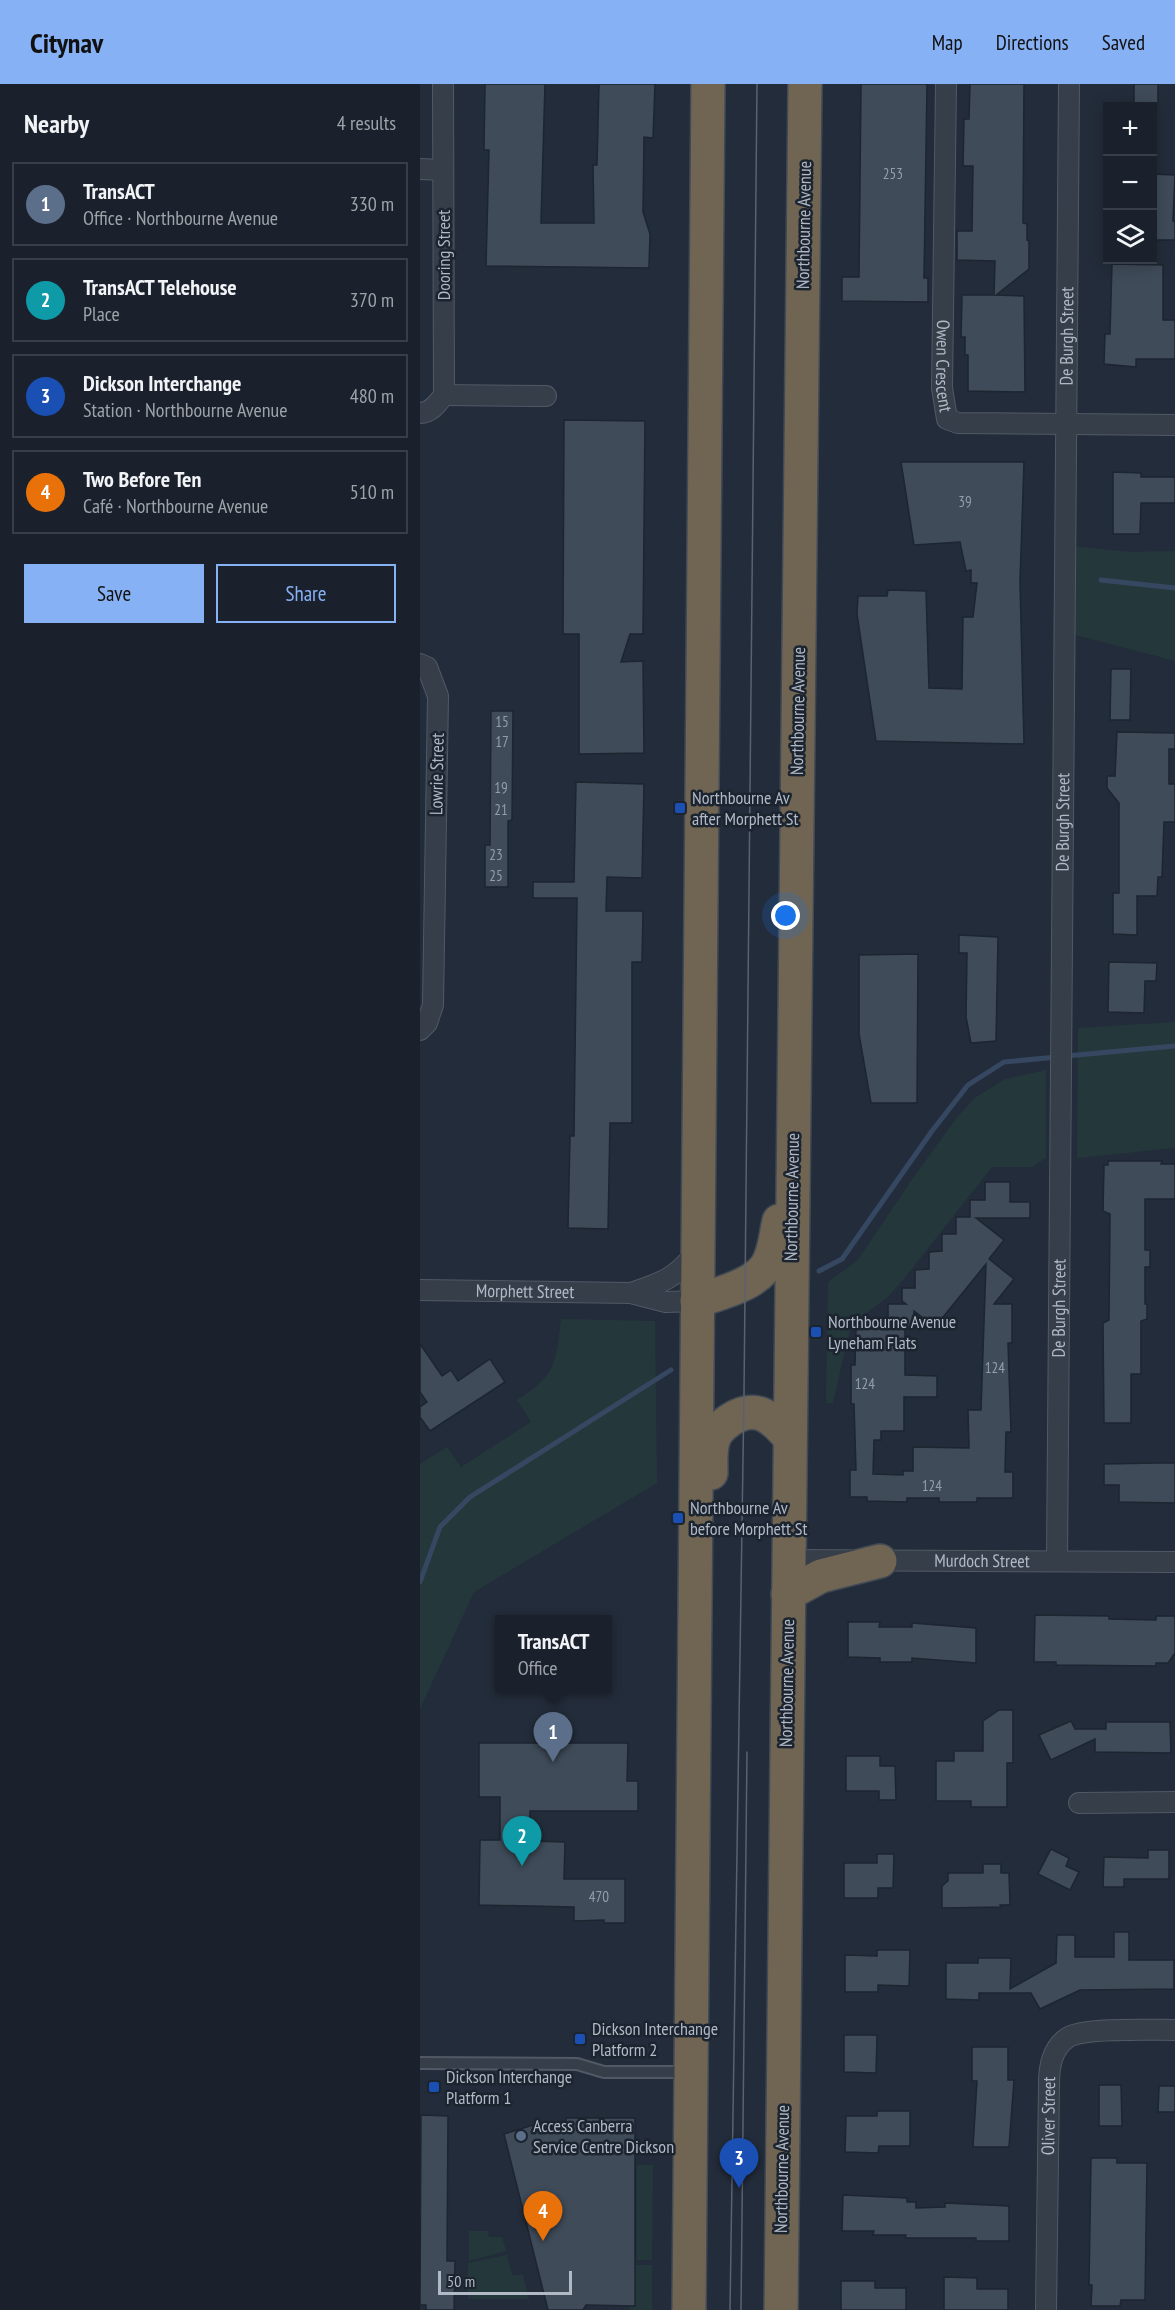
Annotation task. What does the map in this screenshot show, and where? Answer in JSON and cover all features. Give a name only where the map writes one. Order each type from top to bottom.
[{"type":"highway","points":[[689,2310],[708,84]]},
{"type":"highway","name":"Northbourne Avenue","points":[[781,2310],[791,1199],[806,84]]},
{"type":"highway","points":[[697,1301],[737,1286],[764,1269],[770,1261],[780,1217],[791,1199]]},
{"type":"highway","points":[[694,1645],[710,1504],[713,1439],[722,1426],[743,1412],[763,1414],[777,1423],[789,1437]]},
{"type":"highway","points":[[788,1593],[821,1576],[880,1561]]},
{"type":"street","name":"Dooring Street","points":[[443,84],[444,395]]},
{"type":"street","name":"Owen Crescent","points":[[946,84],[942,388],[947,419],[958,423],[1175,425]]},
{"type":"street","name":"De Burgh Street","points":[[1057,1560],[1059,1031],[1069,84]]},
{"type":"street","points":[[420,169],[443,170]]},
{"type":"street","points":[[420,413],[426,413],[444,395],[546,396]]},
{"type":"street","name":"Lowrie Street","points":[[420,664],[427,668],[438,696],[433,1005],[427,1023],[420,1030]]},
{"type":"street","name":"Morphett Street","points":[[631,1293],[666,1282],[680,1272],[698,1250]]},
{"type":"street","name":"Morphett Street","points":[[420,1290],[631,1293],[666,1302],[697,1301]]},
{"type":"street","name":"Murdoch Street","points":[[788,1560],[1175,1562]]},
{"type":"street","points":[[1079,1803],[1175,1802]]},
{"type":"street","name":"Oliver Street","points":[[1046,2310],[1049,2077],[1052,2057],[1059,2046],[1070,2036],[1087,2032],[1175,2030]]},
{"type":"lane","points":[[420,2063],[577,2064],[604,2072],[690,2072]]},
{"type":"green space","points":[[1072,546],[1130,552],[1175,551],[1175,661],[1072,634]]},
{"type":"green space","points":[[1175,1022],[1175,1148],[1077,1158],[1078,1028]]},
{"type":"green space","points":[[1046,1070],[1046,1158],[1032,1167],[992,1167],[889,1296],[853,1323],[833,1403],[826,1403],[828,1282],[857,1261],[913,1178],[958,1116],[976,1097],[1005,1079]]},
{"type":"green space","points":[[561,1319],[655,1321],[657,1483],[474,1592],[420,1709],[420,1464],[447,1447],[461,1467],[531,1422],[517,1400],[540,1383],[552,1367],[558,1347]]},
{"type":"green space","points":[[637,2165],[653,2165],[652,2260],[637,2260]]},
{"type":"green space","points":[[469,2231],[488,2231],[489,2237],[502,2237],[506,2251],[469,2261]]},
{"type":"green space","points":[[507,2255],[512,2275],[523,2275],[529,2299],[468,2299],[468,2263]]},
{"type":"green space","points":[[635,2265],[652,2265],[652,2310],[630,2310],[629,2306],[635,2306]]},
{"type":"building","points":[[485,84],[545,84],[541,223],[594,223],[593,165],[597,165],[599,84],[655,84],[653,138],[644,137],[643,212],[650,234],[649,268],[486,266],[489,150],[484,150]]},
{"type":"building","points":[[861,84],[927,84],[924,278],[928,278],[928,302],[842,301],[842,277],[859,277]]},
{"type":"building","points":[[970,84],[1024,84],[1023,223],[1027,224],[1029,269],[996,295],[1024,296],[1025,392],[968,391],[968,355],[965,355],[965,337],[961,337],[962,295],[994,295],[995,261],[957,260],[957,231],[972,231],[973,166],[963,166],[964,119],[969,119]]},
{"type":"building","points":[[1134,84],[1158,84],[1158,106],[1157,102],[1134,102]]},
{"type":"building","points":[[1157,174],[1175,175],[1173,221],[1175,221],[1175,240],[1157,240]]},
{"type":"building","points":[[1112,264],[1163,265],[1163,320],[1175,320],[1175,359],[1136,359],[1136,367],[1104,364],[1105,334],[1110,334]]},
{"type":"building","points":[[564,420],[645,421],[643,634],[630,634],[621,662],[643,661],[644,753],[579,754],[579,634],[563,634]]},
{"type":"building","points":[[901,462],[1024,462],[1020,582],[1024,744],[876,741],[857,614],[858,596],[887,596],[888,590],[926,591],[929,688],[962,689],[963,617],[973,617],[977,583],[971,583],[971,570],[966,571],[960,542],[914,545]]},
{"type":"building","points":[[1113,472],[1141,473],[1141,477],[1175,477],[1175,503],[1141,503],[1140,534],[1113,534]]},
{"type":"building","points":[[1111,669],[1131,669],[1130,720],[1110,720]]},
{"type":"building","points":[[491,711],[513,711],[512,820],[508,821],[508,887],[485,887],[485,845],[490,845]]},
{"type":"building","points":[[1117,732],[1175,733],[1175,749],[1169,749],[1169,784],[1175,784],[1175,822],[1164,822],[1162,877],[1158,877],[1157,896],[1137,896],[1137,935],[1113,934],[1113,893],[1119,893],[1119,803],[1107,788],[1107,776],[1115,776]]},
{"type":"building","points":[[576,782],[644,784],[642,878],[607,877],[606,911],[643,911],[642,962],[632,962],[632,1123],[610,1123],[608,1229],[568,1228],[570,1136],[574,1136],[577,898],[533,898],[533,882],[574,882]]},
{"type":"building","points":[[959,935],[998,937],[996,1041],[971,1043],[966,1017],[967,953],[959,953]]},
{"type":"building","points":[[918,954],[917,1103],[871,1103],[859,1034],[859,955]]},
{"type":"building","points":[[1109,962],[1157,963],[1156,981],[1145,981],[1144,1013],[1108,1012]]},
{"type":"building","points":[[1108,1161],[1162,1161],[1161,1164],[1175,1164],[1175,1199],[1145,1199],[1145,1250],[1150,1250],[1150,1267],[1145,1267],[1147,1319],[1141,1321],[1141,1374],[1131,1374],[1131,1423],[1104,1423],[1103,1323],[1109,1320],[1110,1214],[1103,1211],[1104,1165],[1108,1165]]},
{"type":"building","points":[[985,1182],[1010,1182],[1010,1202],[1030,1202],[1030,1218],[976,1218],[1004,1240],[989,1259],[1014,1279],[994,1304],[1012,1304],[1012,1343],[1008,1343],[1011,1432],[1006,1432],[1005,1472],[1013,1472],[1013,1498],[977,1498],[977,1502],[939,1502],[939,1498],[907,1498],[907,1502],[867,1501],[867,1497],[850,1497],[850,1470],[856,1470],[854,1404],[851,1404],[851,1365],[855,1365],[856,1329],[888,1329],[888,1304],[906,1304],[902,1301],[902,1288],[915,1288],[915,1270],[929,1269],[929,1252],[942,1251],[942,1234],[956,1234],[956,1217],[970,1217],[970,1200],[985,1200]],"holes":[[[986,1264],[981,1410],[968,1410],[969,1448],[913,1447],[913,1471],[903,1471],[903,1475],[873,1474],[874,1440],[881,1440],[881,1431],[904,1431],[904,1397],[937,1397],[937,1376],[905,1375],[905,1328],[914,1328],[914,1311],[935,1327]]]},
{"type":"building","points":[[420,1344],[442,1376],[451,1370],[458,1381],[490,1359],[505,1382],[430,1431],[420,1417],[420,1407],[427,1402],[420,1392]]},
{"type":"building","points":[[1175,1463],[1175,1503],[1119,1502],[1119,1485],[1104,1485],[1104,1464]]},
{"type":"building","points":[[1035,1615],[1109,1616],[1109,1619],[1156,1620],[1156,1616],[1175,1616],[1175,1653],[1168,1663],[1156,1663],[1156,1666],[1056,1665],[1056,1662],[1034,1662]]},
{"type":"building","points":[[848,1622],[880,1622],[879,1627],[912,1627],[912,1623],[976,1628],[976,1663],[912,1658],[912,1662],[880,1662],[880,1658],[848,1657]]},
{"type":"building","points":[[999,1710],[1013,1710],[1013,1763],[1007,1763],[1007,1807],[971,1807],[971,1801],[936,1801],[936,1761],[954,1761],[954,1751],[983,1751],[983,1721]]},
{"type":"building","points":[[1071,1721],[1075,1729],[1106,1729],[1106,1722],[1170,1722],[1171,1753],[1095,1752],[1095,1739],[1051,1760],[1039,1735]]},
{"type":"building","points":[[479,1743],[628,1743],[627,1781],[638,1781],[638,1811],[530,1811],[529,1841],[565,1842],[564,1879],[625,1879],[625,1923],[604,1923],[604,1920],[574,1921],[574,1907],[479,1905],[480,1840],[500,1840],[500,1797],[479,1797]]},
{"type":"building","points":[[846,1756],[880,1756],[880,1766],[895,1766],[896,1800],[879,1800],[879,1791],[846,1791]]},
{"type":"building","points":[[1051,1849],[1069,1858],[1066,1866],[1079,1872],[1070,1890],[1038,1874]]},
{"type":"building","points":[[1148,1850],[1169,1850],[1169,1879],[1124,1879],[1124,1887],[1103,1887],[1104,1857],[1148,1858]]},
{"type":"building","points":[[877,1854],[894,1854],[893,1888],[878,1888],[878,1898],[844,1898],[844,1863],[877,1863]]},
{"type":"building","points":[[983,1864],[1001,1864],[1001,1873],[1009,1873],[1010,1905],[942,1908],[942,1886],[948,1881],[948,1873],[983,1873]]},
{"type":"building","points":[[1114,1932],[1129,1932],[1129,1960],[1174,1960],[1174,1989],[1080,1990],[1040,2009],[1031,1993],[979,1993],[979,2000],[946,1999],[946,1963],[978,1963],[978,1958],[1011,1958],[1010,1989],[1056,1963],[1057,1935],[1075,1935],[1075,1957],[1114,1957]]},
{"type":"building","points":[[877,1950],[910,1950],[909,1986],[878,1985],[878,1992],[845,1992],[845,1955],[877,1956]]},
{"type":"building","points":[[844,2035],[877,2035],[876,2073],[844,2072]]},
{"type":"building","points":[[972,2047],[1008,2047],[1008,2080],[1014,2080],[1009,2147],[973,2147],[977,2081],[972,2081]]},
{"type":"building","points":[[1099,2085],[1121,2085],[1122,2126],[1099,2126]]},
{"type":"building","points":[[1159,2086],[1175,2086],[1175,2112],[1158,2112]]},
{"type":"building","points":[[877,2111],[910,2111],[910,2146],[879,2146],[878,2153],[845,2152],[846,2116],[877,2116]]},
{"type":"building","points":[[421,2115],[448,2116],[447,2261],[455,2261],[454,2310],[426,2310],[426,2305],[420,2305]]},
{"type":"building","points":[[566,2118],[635,2118],[635,2306],[586,2305],[583,2310],[548,2310],[504,2134],[540,2123],[566,2127]]},
{"type":"building","points":[[1091,2158],[1117,2158],[1117,2163],[1147,2163],[1145,2300],[1121,2300],[1120,2306],[1091,2306],[1092,2285],[1089,2285]]},
{"type":"building","points":[[843,2195],[907,2198],[907,2202],[916,2202],[916,2208],[945,2207],[945,2203],[1009,2206],[1009,2241],[976,2241],[976,2238],[905,2238],[906,2235],[873,2235],[874,2231],[842,2231]]},
{"type":"building","points":[[944,2277],[977,2278],[977,2289],[1008,2289],[1008,2310],[944,2310]]},
{"type":"building","points":[[841,2281],[875,2281],[875,2288],[906,2288],[906,2310],[841,2310]]},
{"type":"waterway","points":[[1101,580],[1175,588]]},
{"type":"waterway","points":[[1066,1056],[1175,1046]]},
{"type":"waterway","points":[[819,1271],[842,1259],[932,1131],[968,1085],[1004,1062],[1057,1057]]},
{"type":"waterway","points":[[420,1582],[440,1527],[470,1497],[671,1370]]},
{"type":"tram line","points":[[730,2310],[744,1395],[757,84]]},
{"type":"tram line","points":[[741,2310],[747,1752]]},
{"type":"place","name":"Northbourne Av after Morphett St","points":[[680,808]]},
{"type":"place","name":"Northbourne Avenue Lyneham Flats","points":[[816,1332]]},
{"type":"place","name":"Northbourne Av before Morphett St","points":[[678,1518]]},
{"type":"place","name":"TransACT","points":[[553,1762]]},
{"type":"place","name":"TransACT Telehouse","points":[[522,1866]]},
{"type":"place","name":"Dickson Interchange Platform 2","points":[[580,2039]]},
{"type":"place","name":"Dickson Interchange Platform 1","points":[[434,2087]]},
{"type":"place","name":"Access Canberra Service Centre Dickson","points":[[521,2136]]},
{"type":"place","name":"Dickson Interchange","points":[[739,2188]]},
{"type":"place","name":"Two Before Ten","points":[[543,2241]]}]
